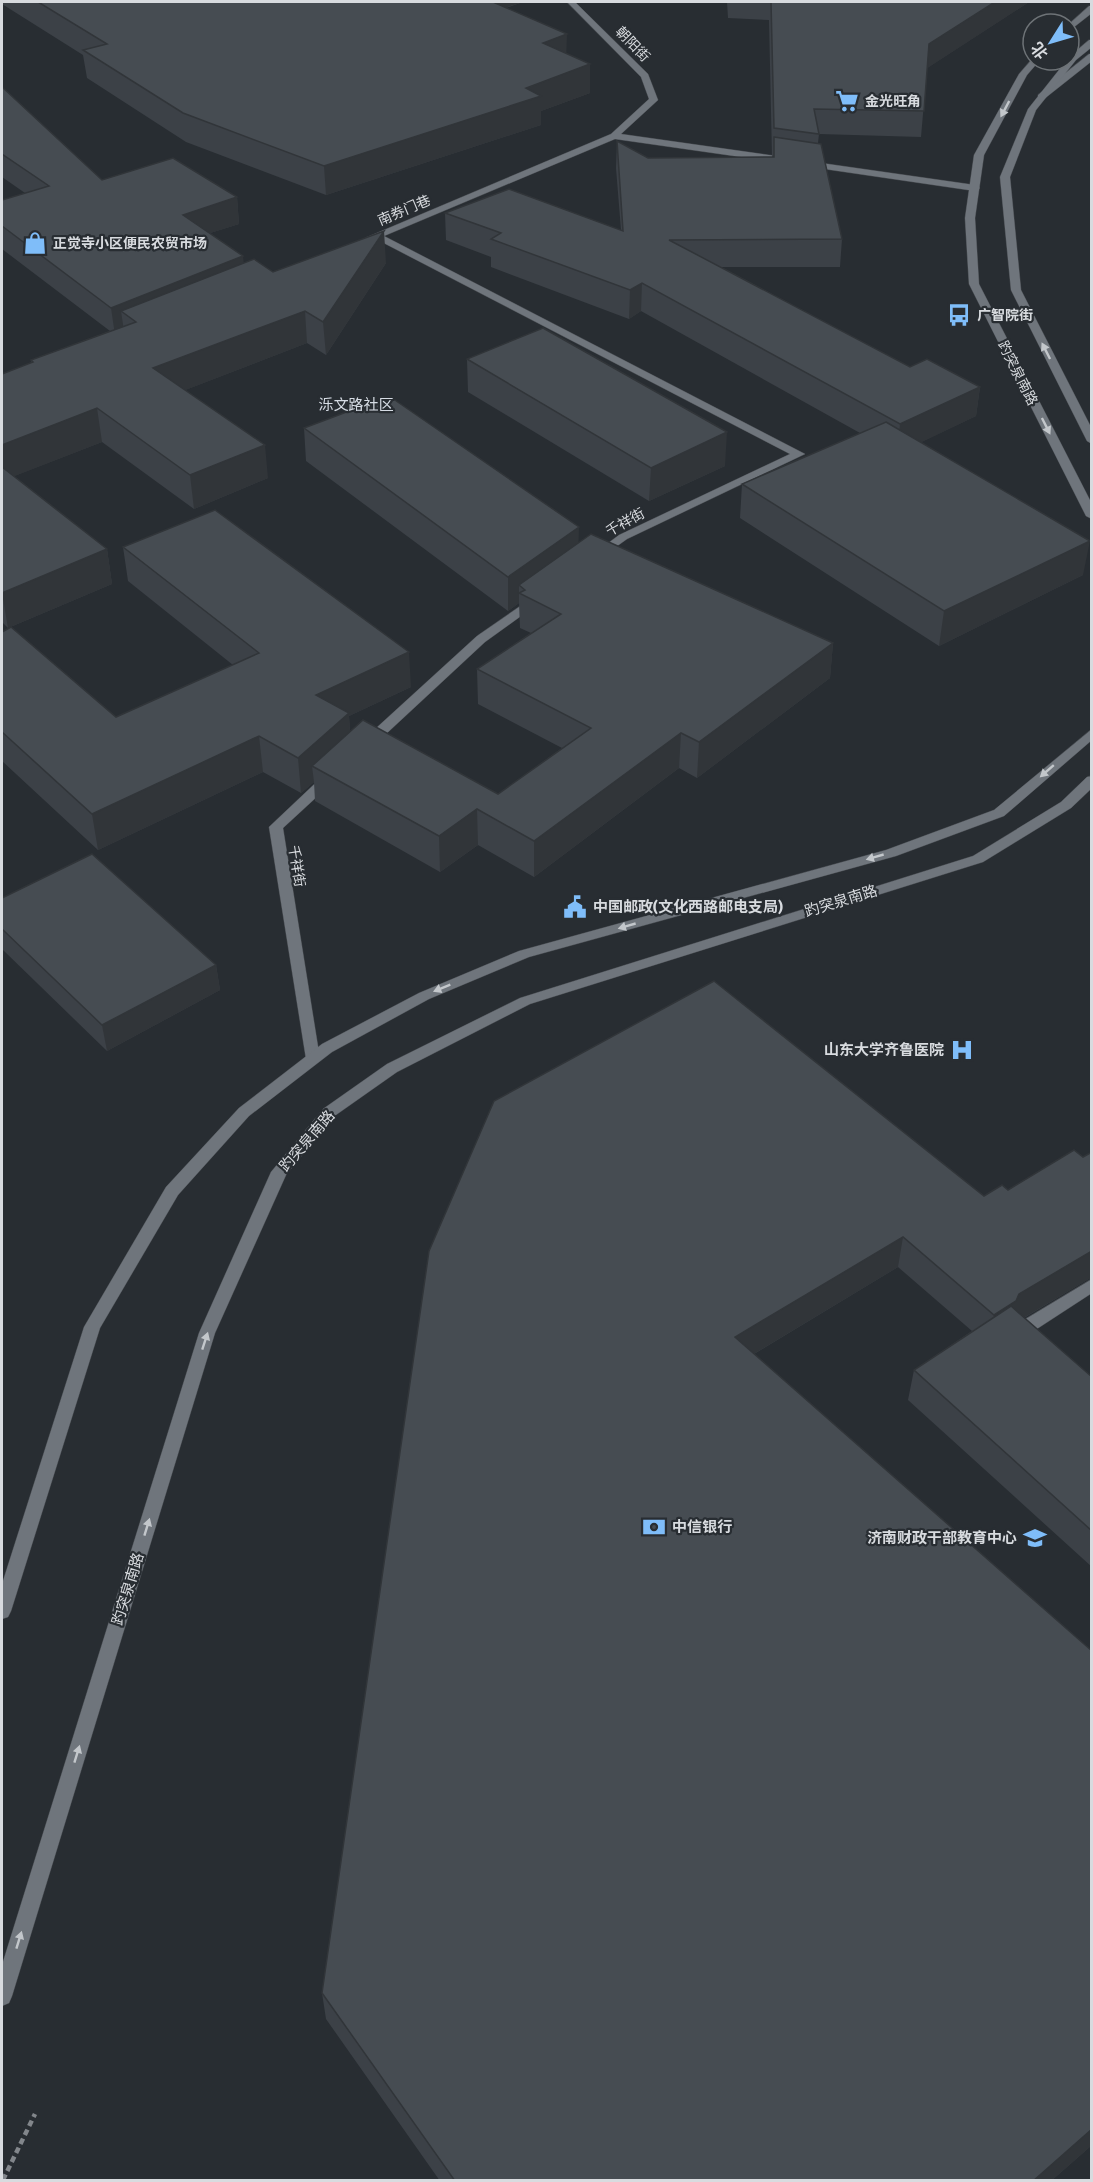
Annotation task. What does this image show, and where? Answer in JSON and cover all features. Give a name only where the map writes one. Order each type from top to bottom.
[{"type":"main road","name":"朝阳街","points":[[571,2],[645,76],[654,100],[614,136]]},
{"type":"main road","points":[[1092,42],[1073,58],[1032,109],[1005,177],[1016,290],[1092,441]]},
{"type":"main road","points":[[1041,97],[1092,56]]},
{"type":"main road","name":"趵突泉南路","points":[[1025,72],[979,155],[970,218],[974,284],[1092,516]]},
{"type":"main road","points":[[614,136],[788,161]]},
{"type":"main road","name":"南券门巷","points":[[355,245],[614,136]]},
{"type":"main road","points":[[800,163],[975,188]]},
{"type":"main road","name":"千祥街","points":[[377,236],[799,454],[624,537],[585,564]]},
{"type":"main road","points":[[361,749],[481,639],[547,592]]},
{"type":"main road","points":[[2,1611],[93,1327],[172,1191],[244,1112],[327,1048],[424,996],[524,954],[891,853],[999,813],[1092,733]]},
{"type":"main road","name":"千祥街","points":[[313,1059],[276,827],[335,772]]},
{"type":"main road","name":"趵突泉南路","points":[[2,1996],[207,1333],[279,1172],[328,1113],[392,1068],[525,1001],[978,859],[1066,805],[1092,780]]},
{"type":"main road","points":[[1020,1331],[1092,1285]]},
{"type":"path","points":[[3,2181],[35,2114]]},
{"type":"building","points":[[38,2],[493,2],[567,34],[543,43],[590,64],[526,88],[541,96],[324,166],[183,113],[83,50],[107,44]]},
{"type":"building","name":"金光旺角","points":[[771,2],[995,2],[929,44],[924,111],[814,109],[819,134],[774,128]]},
{"type":"building","points":[[2,87],[102,180],[173,158],[237,197],[183,215],[243,256],[111,308],[2,226],[2,200],[49,186],[2,154]]},
{"type":"building","points":[[774,137],[821,144],[842,239],[669,240],[910,367],[927,359],[980,387],[900,424],[642,283],[630,290],[491,239],[501,233],[445,213],[509,189],[623,231],[617,141],[648,158],[774,157]]},
{"type":"building","points":[[384,231],[323,322],[305,311],[153,368],[265,445],[190,475],[97,408],[2,445],[2,374],[33,362],[31,360],[136,322],[121,311],[254,259],[273,272]]},
{"type":"building","points":[[543,328],[727,432],[651,468],[467,359]]},
{"type":"building","points":[[389,396],[579,527],[508,577],[304,428]]},
{"type":"building","points":[[886,422],[1090,541],[944,611],[742,484]]},
{"type":"building","points":[[2,467],[107,549],[2,593]]},
{"type":"building","points":[[215,510],[409,652],[316,695],[349,713],[298,758],[259,736],[92,814],[2,732],[2,632],[11,627],[116,717],[259,653],[123,547]]},
{"type":"building","points":[[591,534],[833,643],[699,742],[681,733],[534,841],[477,809],[439,836],[312,766],[363,720],[498,794],[591,728],[477,669],[561,614],[519,593],[525,590],[519,585]]},
{"type":"building","points":[[92,854],[216,965],[102,1025],[2,929],[2,898]]},
{"type":"building","name":"中信银行","points":[[714,981],[984,1196],[1002,1185],[1008,1190],[1074,1150],[1083,1157],[1092,1152],[1092,1251],[1019,1294],[1016,1301],[994,1315],[903,1237],[735,1337],[1092,1651],[1092,2129],[1033,2181],[455,2181],[322,1993],[429,1251],[494,1101]]},
{"type":"building","points":[[1011,1306],[1092,1377],[1092,1531],[914,1370]]},
{"type":"place","name":"金光旺角","points":[[847,101]]},
{"type":"place","name":"正觉寺小区便民农贸市场","points":[[35,243]]},
{"type":"place","name":"广智院街","points":[[959,315]]},
{"type":"place","name":"中国邮政(文化西路邮电支局)","points":[[575,907]]},
{"type":"place","name":"山东大学齐鲁医院","points":[[962,1050]]},
{"type":"place","name":"中信银行","points":[[654,1527]]},
{"type":"place","name":"济南财政干部教育中心","points":[[1035,1538]]},
{"type":"district","name":"泺文路社区","points":[[356,405]]}]
